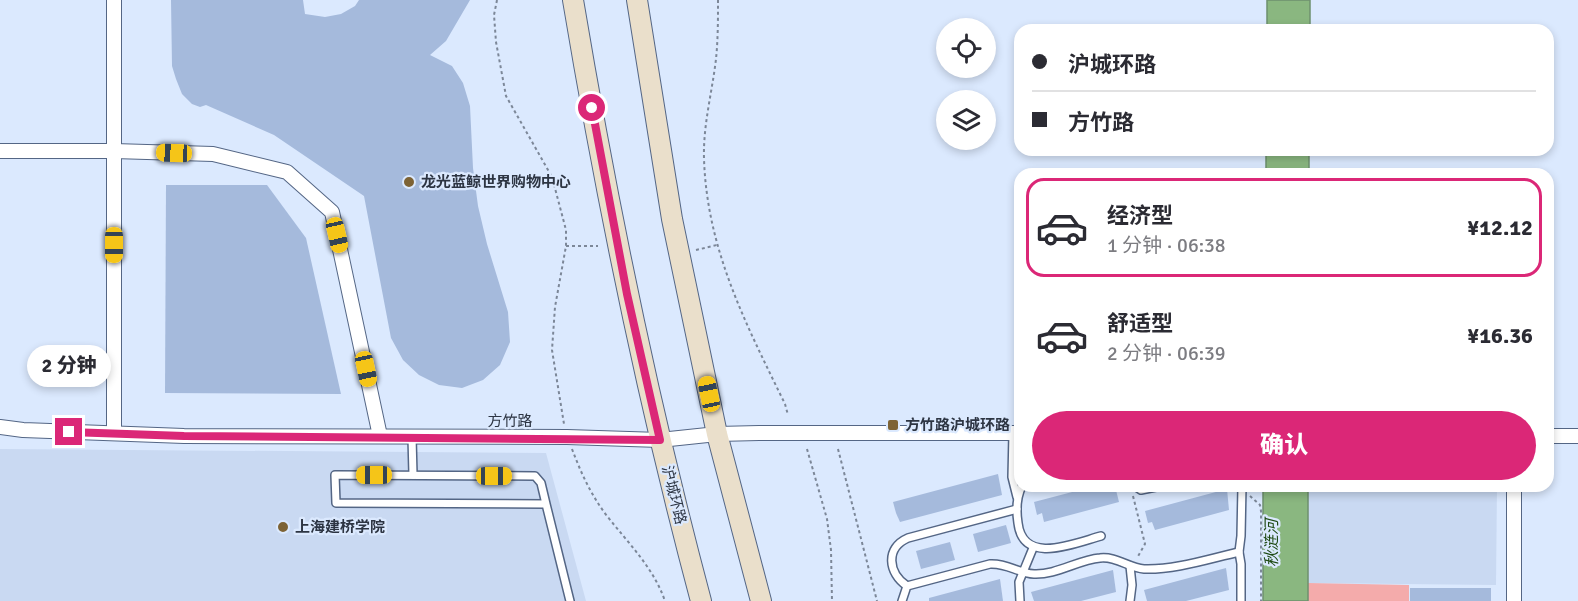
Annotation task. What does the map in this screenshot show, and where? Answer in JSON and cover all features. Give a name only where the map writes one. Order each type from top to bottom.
[{"type":"main road","name":"沪城环路","points":[[573,0],[603,174],[627,294],[660,440],[701,601]]},
{"type":"main road","points":[[637,0],[672,219],[717,434],[761,601]]},
{"type":"street","points":[[114,0],[114,433]]},
{"type":"street","points":[[0,151],[213,154],[286,172],[332,212],[380,436]]},
{"type":"street","name":"方竹路","points":[[0,428],[184,436],[567,437],[660,440],[717,434],[1014,434]]},
{"type":"street","points":[[1554,436],[1578,436]]},
{"type":"street","points":[[1514,492],[1514,601]]},
{"type":"lane","points":[[412,437],[413,475]]},
{"type":"lane","points":[[1014,460],[1012,477],[1014,486]]},
{"type":"lane","points":[[546,504],[336,503],[335,475],[535,476],[541,483],[570,601]]},
{"type":"lane","points":[[1015,492],[1018,529],[1025,542],[1033,548],[1047,549],[1101,536]]},
{"type":"lane","points":[[1017,500],[1020,492]]},
{"type":"lane","points":[[1241,601],[1239,552],[1242,492]]},
{"type":"lane","points":[[1017,509],[899,542],[893,551],[892,568],[901,582],[907,586],[990,564],[1001,563],[1035,574],[1096,558],[1109,557],[1140,569],[1159,570],[1239,552]]},
{"type":"lane","points":[[1020,601],[1019,582],[1033,548]]},
{"type":"lane","points":[[1130,566],[1132,585],[1130,601]]},
{"type":"lane","points":[[902,601],[907,586]]},
{"type":"path","points":[[497,0],[494,15],[496,42],[506,96],[552,177],[566,230],[566,246],[555,307],[552,350],[567,437],[585,481],[606,515],[642,557],[659,585],[665,601]]},
{"type":"path","points":[[718,0],[716,57],[705,127],[704,159],[707,193],[717,245],[734,299],[788,416]]},
{"type":"path","points":[[696,250],[717,245]]},
{"type":"path","points":[[566,246],[598,246]]},
{"type":"path","points":[[807,449],[827,519],[831,550],[832,601]]},
{"type":"path","points":[[838,449],[877,601]]},
{"type":"path","points":[[1130,566],[1143,551],[1145,544],[1132,500],[1134,492]]},
{"type":"path","points":[[1246,492],[1256,500],[1261,511],[1261,601]]},
{"type":"shaded area","name":"上海建桥学院","points":[[0,449],[546,453],[586,601],[0,601]]},
{"type":"shaded area","points":[[1308,492],[1497,492],[1496,585],[1308,583]]},
{"type":"shaded area","points":[[1308,583],[1409,585],[1409,601],[1308,601]]},
{"type":"water","points":[[1267,0],[1310,0],[1310,24],[1267,24]]},
{"type":"water","points":[[1266,156],[1309,156],[1309,168],[1266,168]]},
{"type":"water","name":"秋涟河","points":[[1263,492],[1308,492],[1308,601],[1263,601]]},
{"type":"building","name":"龙光蓝鲸世界购物中心","points":[[171,0],[303,0],[305,14],[325,17],[341,14],[355,6],[359,0],[470,0],[446,41],[430,55],[452,66],[463,83],[470,106],[473,168],[478,206],[508,312],[510,342],[500,365],[483,380],[462,388],[439,385],[419,375],[403,360],[391,338],[364,196],[274,135],[206,105],[200,107],[192,104],[182,94],[172,66]]},
{"type":"building","points":[[166,185],[267,185],[306,238],[341,394],[165,393]]},
{"type":"building","points":[[998,474],[1002,495],[900,522],[896,513],[893,502]]},
{"type":"building","points":[[1072,492],[1116,492],[1119,502],[1044,522],[1042,513],[1037,515],[1034,502]]},
{"type":"building","points":[[1216,492],[1227,492],[1229,510],[1155,530],[1152,522],[1148,523],[1145,511]]},
{"type":"building","points":[[1006,525],[1011,543],[978,552],[973,534]]},
{"type":"building","points":[[950,542],[955,560],[921,569],[916,551]]},
{"type":"building","points":[[1226,568],[1229,590],[1186,601],[1147,601],[1144,590]]},
{"type":"building","points":[[1113,570],[1116,592],[1081,601],[1034,601],[1031,592]]},
{"type":"building","points":[[1000,579],[1003,601],[929,601],[929,598]]},
{"type":"building","points":[[1410,588],[1491,588],[1491,601],[1410,601]]},
{"type":"place","name":"龙光蓝鲸世界购物中心","points":[[409,182]]},
{"type":"place","name":"方竹路沪城环路","points":[[893,425]]},
{"type":"place","name":"上海建桥学院","points":[[283,527]]},
{"type":"route","points":[[69,432],[184,436],[567,437],[660,440],[627,294],[592,108]]}]
